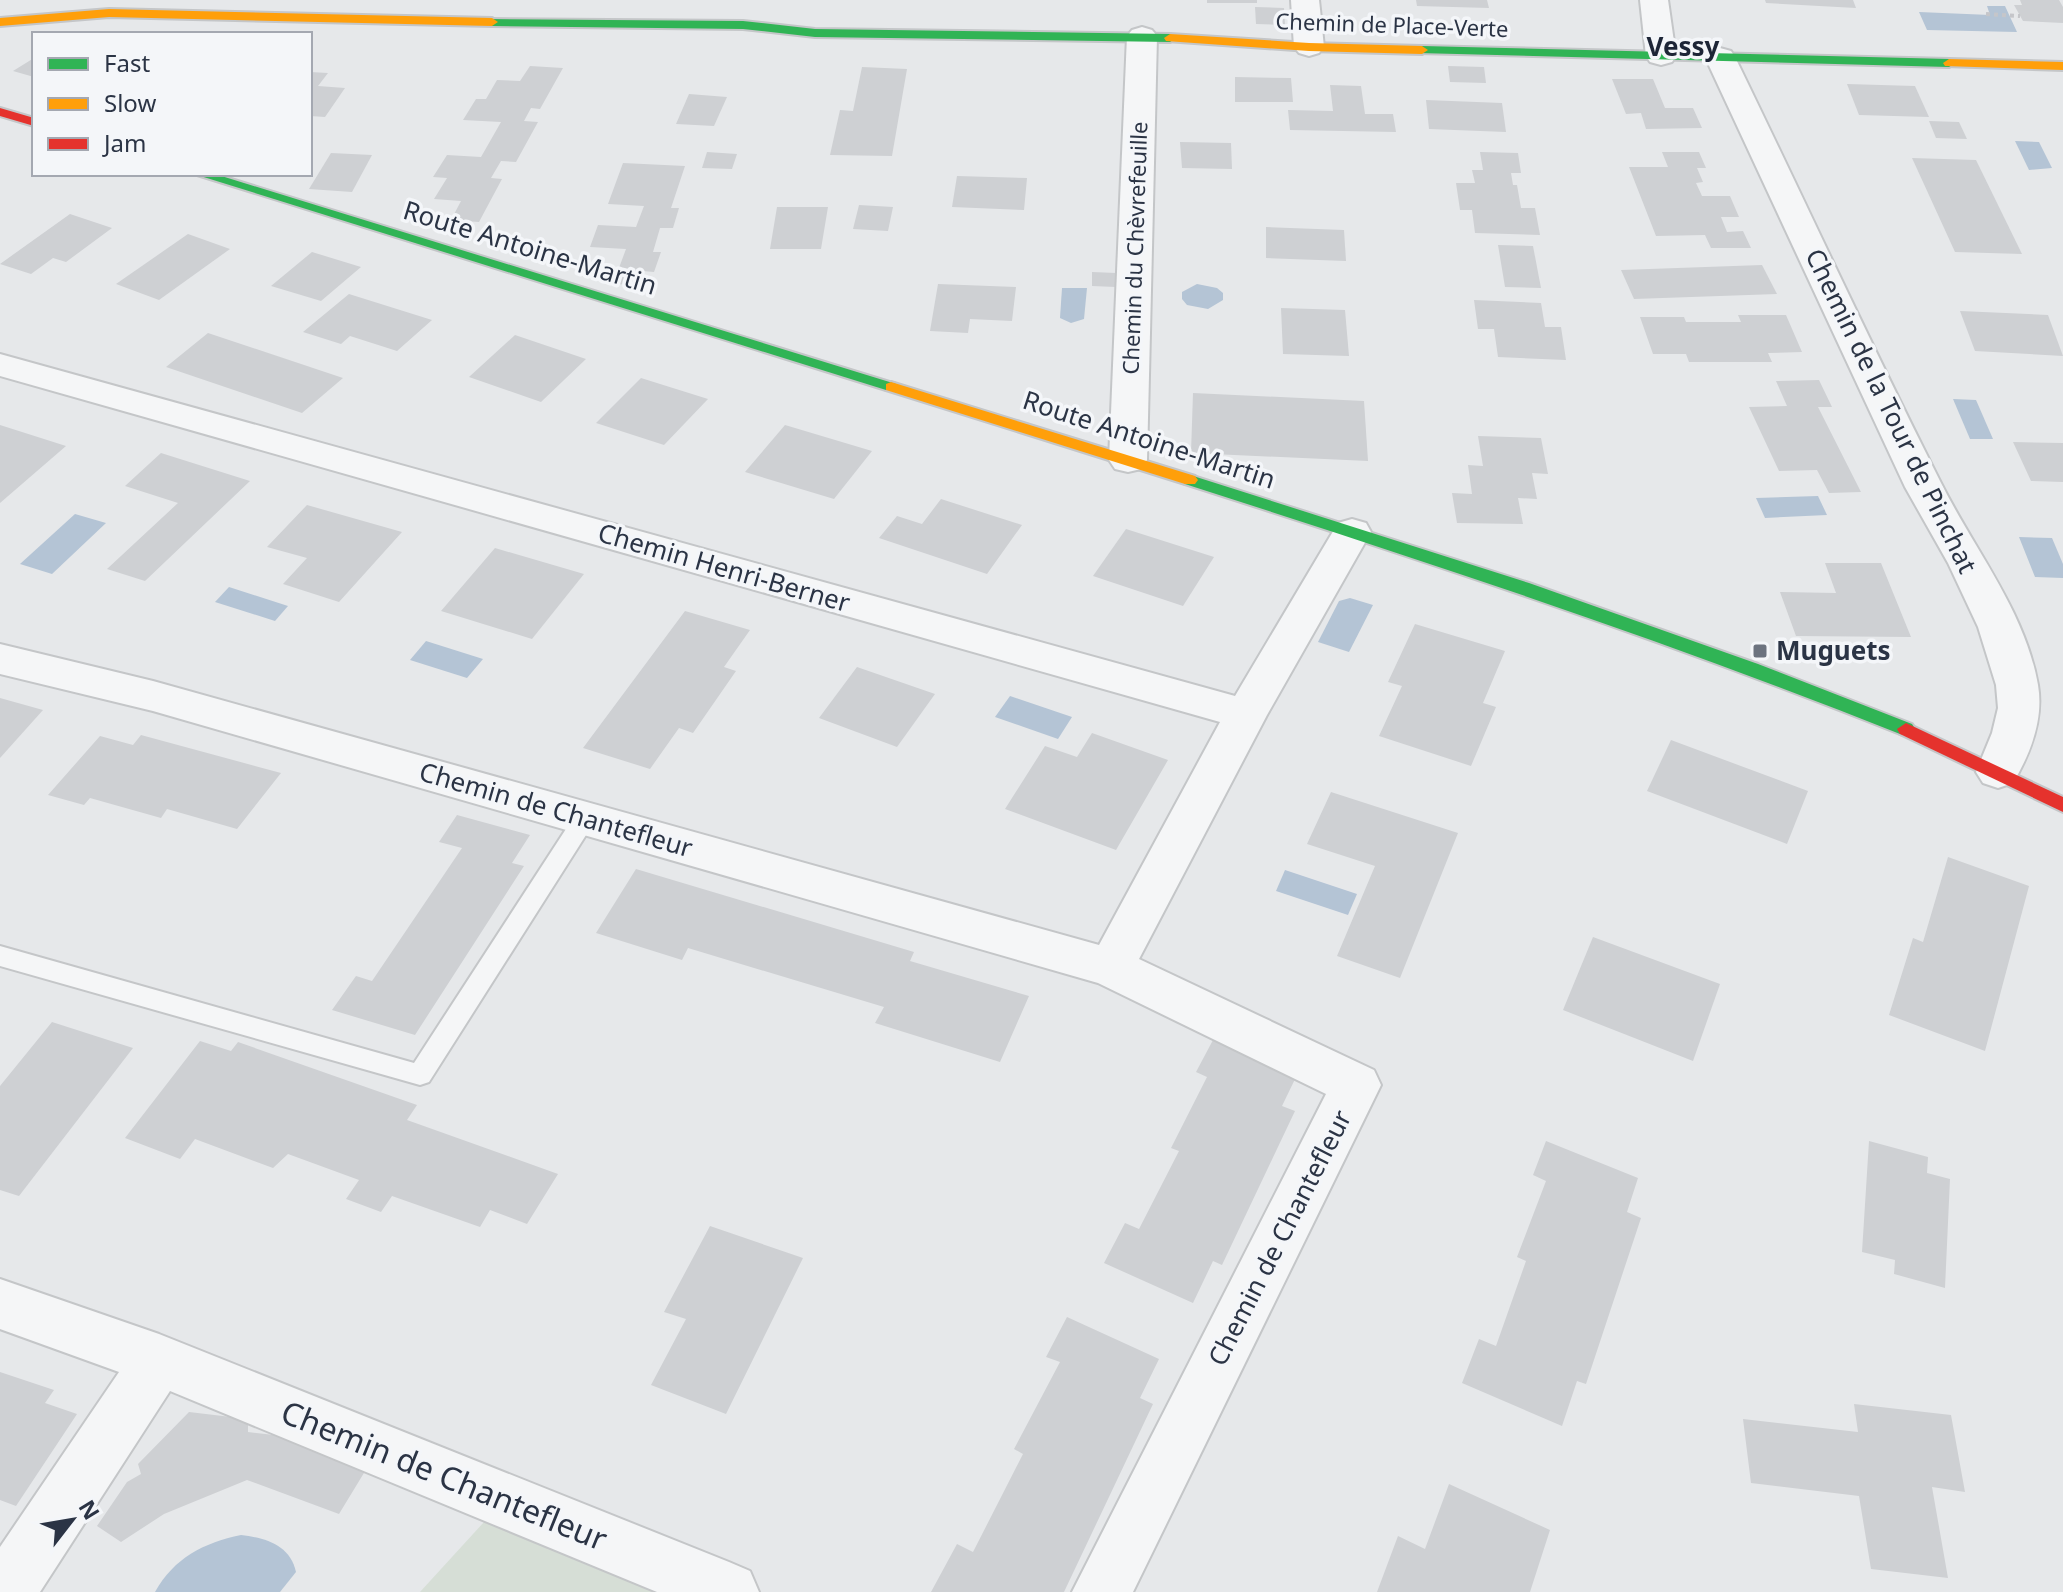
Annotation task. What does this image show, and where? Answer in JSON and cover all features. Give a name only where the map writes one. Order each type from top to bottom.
[{"type":"street","points":[[1305,0],[1309,47]]},
{"type":"street","points":[[1654,0],[1661,56]]},
{"type":"street","name":"Chemin de Place-Verte","points":[[0,22],[109,13],[189,12],[374,20],[743,25],[815,33],[1142,36],[1309,47],[2063,66]]},
{"type":"street","name":"Chemin du Chèvrefeuille","points":[[1128,460],[1142,36]]},
{"type":"street","name":"Chemin de la Tour de Pinchat","points":[[1720,57],[1924,487],[1954,535],[1997,626],[2018,690],[2019,707],[1998,772]]},
{"type":"street","name":"Route Antoine-Martin","points":[[207,176],[1128,460],[1523,587],[1885,719],[2063,805]]},
{"type":"street","name":"Chemin Henri-Berner","points":[[0,365],[1246,714]]},
{"type":"street","points":[[1111,967],[1246,714],[1352,532]]},
{"type":"street","name":"Chemin de Chantefleur","points":[[0,659],[153,696],[1111,967],[1356,1085],[1102,1592]]},
{"type":"street","name":"Chemin de Chantefleur","points":[[0,1304],[159,1360],[729,1592]]},
{"type":"street","points":[[5,1592],[159,1360]]},
{"type":"lane","points":[[0,956],[420,1075],[585,818]]},
{"type":"path","points":[[1986,14],[2020,16]]},
{"type":"shaded area","points":[[484,1522],[654,1592],[420,1592]]},
{"type":"water","points":[[1987,6],[2005,6],[2017,32],[1927,30],[1919,12],[1990,15]]},
{"type":"water","points":[[2015,141],[2039,142],[2052,168],[2029,170]]},
{"type":"water","points":[[1197,284],[1217,288],[1223,293],[1223,300],[1208,309],[1187,305],[1182,299],[1182,292]]},
{"type":"water","points":[[1062,288],[1087,288],[1084,319],[1071,323],[1060,318]]},
{"type":"water","points":[[1953,399],[1976,400],[1993,439],[1970,439]]},
{"type":"water","points":[[1818,496],[1827,515],[1765,518],[1756,498]]},
{"type":"water","points":[[75,514],[106,523],[52,574],[20,564]]},
{"type":"water","points":[[2019,537],[2052,538],[2063,564],[2063,578],[2035,577]]},
{"type":"water","points":[[229,587],[288,606],[275,621],[215,602]]},
{"type":"water","points":[[1350,598],[1373,605],[1349,652],[1318,642],[1339,601]]},
{"type":"water","points":[[426,641],[483,659],[467,678],[410,660]]},
{"type":"water","points":[[1010,696],[1072,717],[1058,739],[995,717]]},
{"type":"water","points":[[1285,870],[1357,894],[1348,915],[1276,891]]},
{"type":"water","points":[[241,1535],[276,1544],[288,1555],[296,1572],[280,1592],[155,1592],[171,1570],[191,1554],[214,1542]]},
{"type":"building","points":[[1207,0],[1257,0],[1257,3],[1207,3]]},
{"type":"building","points":[[1416,0],[1487,0],[1489,8],[1417,6]]},
{"type":"building","points":[[1765,0],[1853,0],[1856,8],[1766,3]]},
{"type":"building","points":[[2020,0],[2059,0],[2063,7],[2063,23],[2023,21],[2014,5],[2022,5]]},
{"type":"building","points":[[1255,7],[1284,8],[1285,25],[1256,24]]},
{"type":"building","points":[[32,59],[32,76],[13,71]]},
{"type":"building","points":[[530,66],[563,68],[540,109],[531,108],[524,121],[538,122],[516,162],[501,161],[491,178],[502,179],[479,222],[451,220],[461,201],[434,199],[447,178],[433,177],[447,155],[481,157],[501,122],[463,120],[476,99],[486,99],[497,80],[520,81]]},
{"type":"building","points":[[1448,66],[1484,67],[1486,83],[1450,82]]},
{"type":"building","points":[[862,67],[907,69],[892,156],[830,155],[840,110],[853,111]]},
{"type":"building","points":[[312,72],[328,73],[318,86],[345,88],[325,117],[312,116]]},
{"type":"building","points":[[1235,77],[1291,78],[1293,102],[1235,102]]},
{"type":"building","points":[[1612,79],[1653,79],[1665,108],[1693,108],[1702,128],[1646,129],[1641,113],[1626,114]]},
{"type":"building","points":[[1847,84],[1915,86],[1929,117],[1859,115]]},
{"type":"building","points":[[1330,85],[1361,86],[1365,114],[1393,114],[1396,132],[1290,130],[1288,110],[1333,111]]},
{"type":"building","points":[[689,94],[727,97],[714,126],[676,124]]},
{"type":"building","points":[[1426,100],[1502,103],[1506,132],[1429,129]]},
{"type":"building","points":[[1929,121],[1959,122],[1967,139],[1936,138]]},
{"type":"building","points":[[1180,142],[1231,143],[1232,169],[1182,168]]},
{"type":"building","points":[[707,152],[737,154],[732,169],[702,168]]},
{"type":"building","points":[[1480,152],[1518,153],[1521,173],[1511,173],[1513,185],[1517,185],[1521,208],[1535,208],[1540,235],[1475,233],[1472,210],[1460,210],[1456,183],[1475,183],[1472,170],[1483,170]]},
{"type":"building","points":[[1662,152],[1699,152],[1706,168],[1697,168],[1703,182],[1696,183],[1702,196],[1730,196],[1739,217],[1721,217],[1727,232],[1743,231],[1751,248],[1711,248],[1705,235],[1656,236],[1629,167],[1668,167]]},
{"type":"building","points":[[331,153],[372,155],[352,192],[309,189]]},
{"type":"building","points":[[1912,158],[1976,160],[2022,254],[1955,252]]},
{"type":"building","points":[[623,163],[685,166],[671,208],[679,208],[673,228],[660,228],[653,252],[661,252],[654,272],[643,271],[638,285],[613,284],[626,249],[590,247],[598,225],[636,227],[644,206],[608,204]]},
{"type":"building","points":[[957,176],[1027,178],[1024,210],[952,207]]},
{"type":"building","points":[[859,205],[893,207],[888,231],[853,229]]},
{"type":"building","points":[[777,207],[828,207],[821,249],[770,249]]},
{"type":"building","points":[[70,214],[112,228],[66,262],[53,258],[31,274],[0,264]]},
{"type":"building","points":[[1266,227],[1344,230],[1346,261],[1266,258]]},
{"type":"building","points":[[188,234],[230,249],[159,300],[116,284]]},
{"type":"building","points":[[1498,245],[1533,246],[1541,288],[1505,287]]},
{"type":"building","points":[[312,252],[361,267],[321,301],[271,286]]},
{"type":"building","points":[[1762,265],[1777,294],[1634,299],[1621,270]]},
{"type":"building","points":[[1092,272],[1116,273],[1116,287],[1092,286]]},
{"type":"building","points":[[938,284],[1016,287],[1012,321],[970,319],[968,333],[930,331]]},
{"type":"building","points":[[349,294],[432,320],[397,351],[350,336],[341,344],[303,332]]},
{"type":"building","points":[[1474,300],[1541,303],[1545,327],[1561,327],[1566,360],[1498,357],[1494,329],[1478,329]]},
{"type":"building","points":[[1281,308],[1345,310],[1349,356],[1283,354]]},
{"type":"building","points":[[1960,311],[2048,315],[2063,356],[1975,351]]},
{"type":"building","points":[[1738,315],[1786,315],[1802,352],[1768,353],[1772,362],[1689,362],[1686,354],[1653,354],[1640,317],[1684,317],[1686,322],[1741,322]]},
{"type":"building","points":[[208,333],[343,378],[302,413],[166,367]]},
{"type":"building","points":[[515,335],[586,359],[541,402],[469,377]]},
{"type":"building","points":[[641,378],[708,399],[664,445],[596,423]]},
{"type":"building","points":[[1819,380],[1832,407],[1818,407],[1861,492],[1829,493],[1817,470],[1779,471],[1749,407],[1787,406],[1776,381]]},
{"type":"building","points":[[1193,393],[1364,401],[1368,461],[1191,453]]},
{"type":"building","points":[[0,425],[66,446],[0,503]]},
{"type":"building","points":[[785,425],[872,451],[834,499],[745,472]]},
{"type":"building","points":[[1478,436],[1541,438],[1548,474],[1532,473],[1537,499],[1518,498],[1523,524],[1457,523],[1452,493],[1472,494],[1468,465],[1483,466]]},
{"type":"building","points":[[2013,442],[2063,443],[2063,482],[2031,481]]},
{"type":"building","points":[[161,453],[250,481],[145,581],[107,569],[178,503],[125,486]]},
{"type":"building","points":[[941,499],[1022,525],[987,574],[879,538],[897,516],[922,524]]},
{"type":"building","points":[[307,505],[402,532],[339,602],[283,584],[307,558],[267,547]]},
{"type":"building","points":[[1126,529],[1214,557],[1183,606],[1093,576]]},
{"type":"building","points":[[495,548],[584,574],[532,639],[441,611]]},
{"type":"building","points":[[1825,563],[1881,563],[1911,637],[1796,636],[1780,592],[1836,593]]},
{"type":"building","points":[[685,611],[750,630],[724,667],[736,671],[693,733],[679,728],[650,769],[583,748]]},
{"type":"building","points":[[1415,624],[1505,651],[1483,703],[1496,707],[1471,766],[1379,736],[1402,686],[1388,682]]},
{"type":"building","points":[[857,667],[935,694],[897,747],[819,718]]},
{"type":"building","points":[[0,698],[43,710],[0,758]]},
{"type":"building","points":[[1092,733],[1168,760],[1116,850],[1005,809],[1045,746],[1077,757]]},
{"type":"building","points":[[141,735],[281,773],[237,829],[167,809],[161,818],[90,798],[84,805],[48,795],[100,736],[133,745]]},
{"type":"building","points":[[1671,740],[1808,791],[1787,844],[1647,791]]},
{"type":"building","points":[[1331,792],[1458,833],[1400,978],[1337,956],[1375,866],[1307,844]]},
{"type":"building","points":[[457,815],[530,835],[512,863],[524,866],[415,1035],[332,1010],[356,976],[372,981],[462,848],[439,842]]},
{"type":"building","points":[[1948,857],[2029,886],[1985,1051],[1889,1015],[1913,938],[1923,942]]},
{"type":"building","points":[[636,869],[914,952],[910,961],[1029,996],[1000,1062],[875,1023],[884,1007],[688,948],[682,960],[596,933]]},
{"type":"building","points":[[1593,937],[1720,984],[1693,1061],[1563,1010]]},
{"type":"building","points":[[52,1022],[133,1048],[19,1196],[0,1190],[0,1086]]},
{"type":"building","points":[[1213,1040],[1297,1075],[1282,1106],[1295,1111],[1222,1265],[1213,1261],[1193,1303],[1104,1263],[1125,1223],[1139,1229],[1179,1151],[1171,1148],[1207,1077],[1196,1072]]},
{"type":"building","points":[[200,1041],[231,1051],[238,1042],[417,1105],[407,1120],[558,1174],[527,1224],[490,1210],[480,1227],[392,1196],[381,1212],[346,1199],[359,1180],[288,1154],[273,1168],[195,1139],[180,1159],[125,1138]]},
{"type":"building","points":[[1546,1141],[1638,1178],[1627,1212],[1641,1218],[1586,1384],[1577,1381],[1562,1426],[1462,1383],[1479,1339],[1496,1346],[1526,1261],[1517,1257],[1546,1181],[1533,1175]]},
{"type":"building","points":[[1869,1141],[1928,1157],[1927,1173],[1950,1179],[1945,1288],[1894,1274],[1895,1260],[1862,1252]]},
{"type":"building","points":[[710,1226],[803,1258],[726,1414],[651,1385],[686,1319],[664,1312]]},
{"type":"building","points":[[1067,1317],[1159,1359],[1140,1398],[1153,1404],[1064,1592],[931,1592],[957,1544],[973,1552],[1023,1454],[1014,1449],[1060,1362],[1046,1357]]},
{"type":"building","points":[[0,1372],[54,1390],[45,1403],[77,1414],[16,1506],[0,1500]]},
{"type":"building","points":[[1854,1404],[1951,1415],[1965,1492],[1932,1487],[1948,1578],[1871,1569],[1859,1496],[1751,1483],[1743,1419],[1858,1432]]},
{"type":"building","points":[[189,1412],[248,1419],[248,1432],[283,1436],[367,1468],[339,1514],[247,1480],[164,1514],[121,1542],[97,1526],[127,1482],[141,1474],[138,1464]]},
{"type":"building","points":[[1449,1484],[1550,1530],[1530,1592],[1377,1592],[1398,1536],[1425,1549]]},
{"type":"traffic: fast","points":[[492,22],[743,25],[815,33],[1170,38]]},
{"type":"traffic: fast","points":[[1422,50],[1949,63]]},
{"type":"traffic: fast","points":[[207,176],[891,387]]},
{"type":"traffic: fast","points":[[1190,480],[1523,587],[1752,668],[1906,729]]},
{"type":"traffic: slow","points":[[0,22],[109,13],[492,22]]},
{"type":"traffic: slow","points":[[1170,38],[1422,50]]},
{"type":"traffic: slow","points":[[1949,63],[2063,66]]},
{"type":"traffic: slow","points":[[891,387],[1190,480]]},
{"type":"traffic: jam","points":[[0,112],[32,121]]},
{"type":"traffic: jam","points":[[1906,729],[2063,805]]},
{"type":"place","name":"Muguets","points":[[1760,651]]},
{"type":"district","name":"Vessy","points":[[1683,47]]}]
